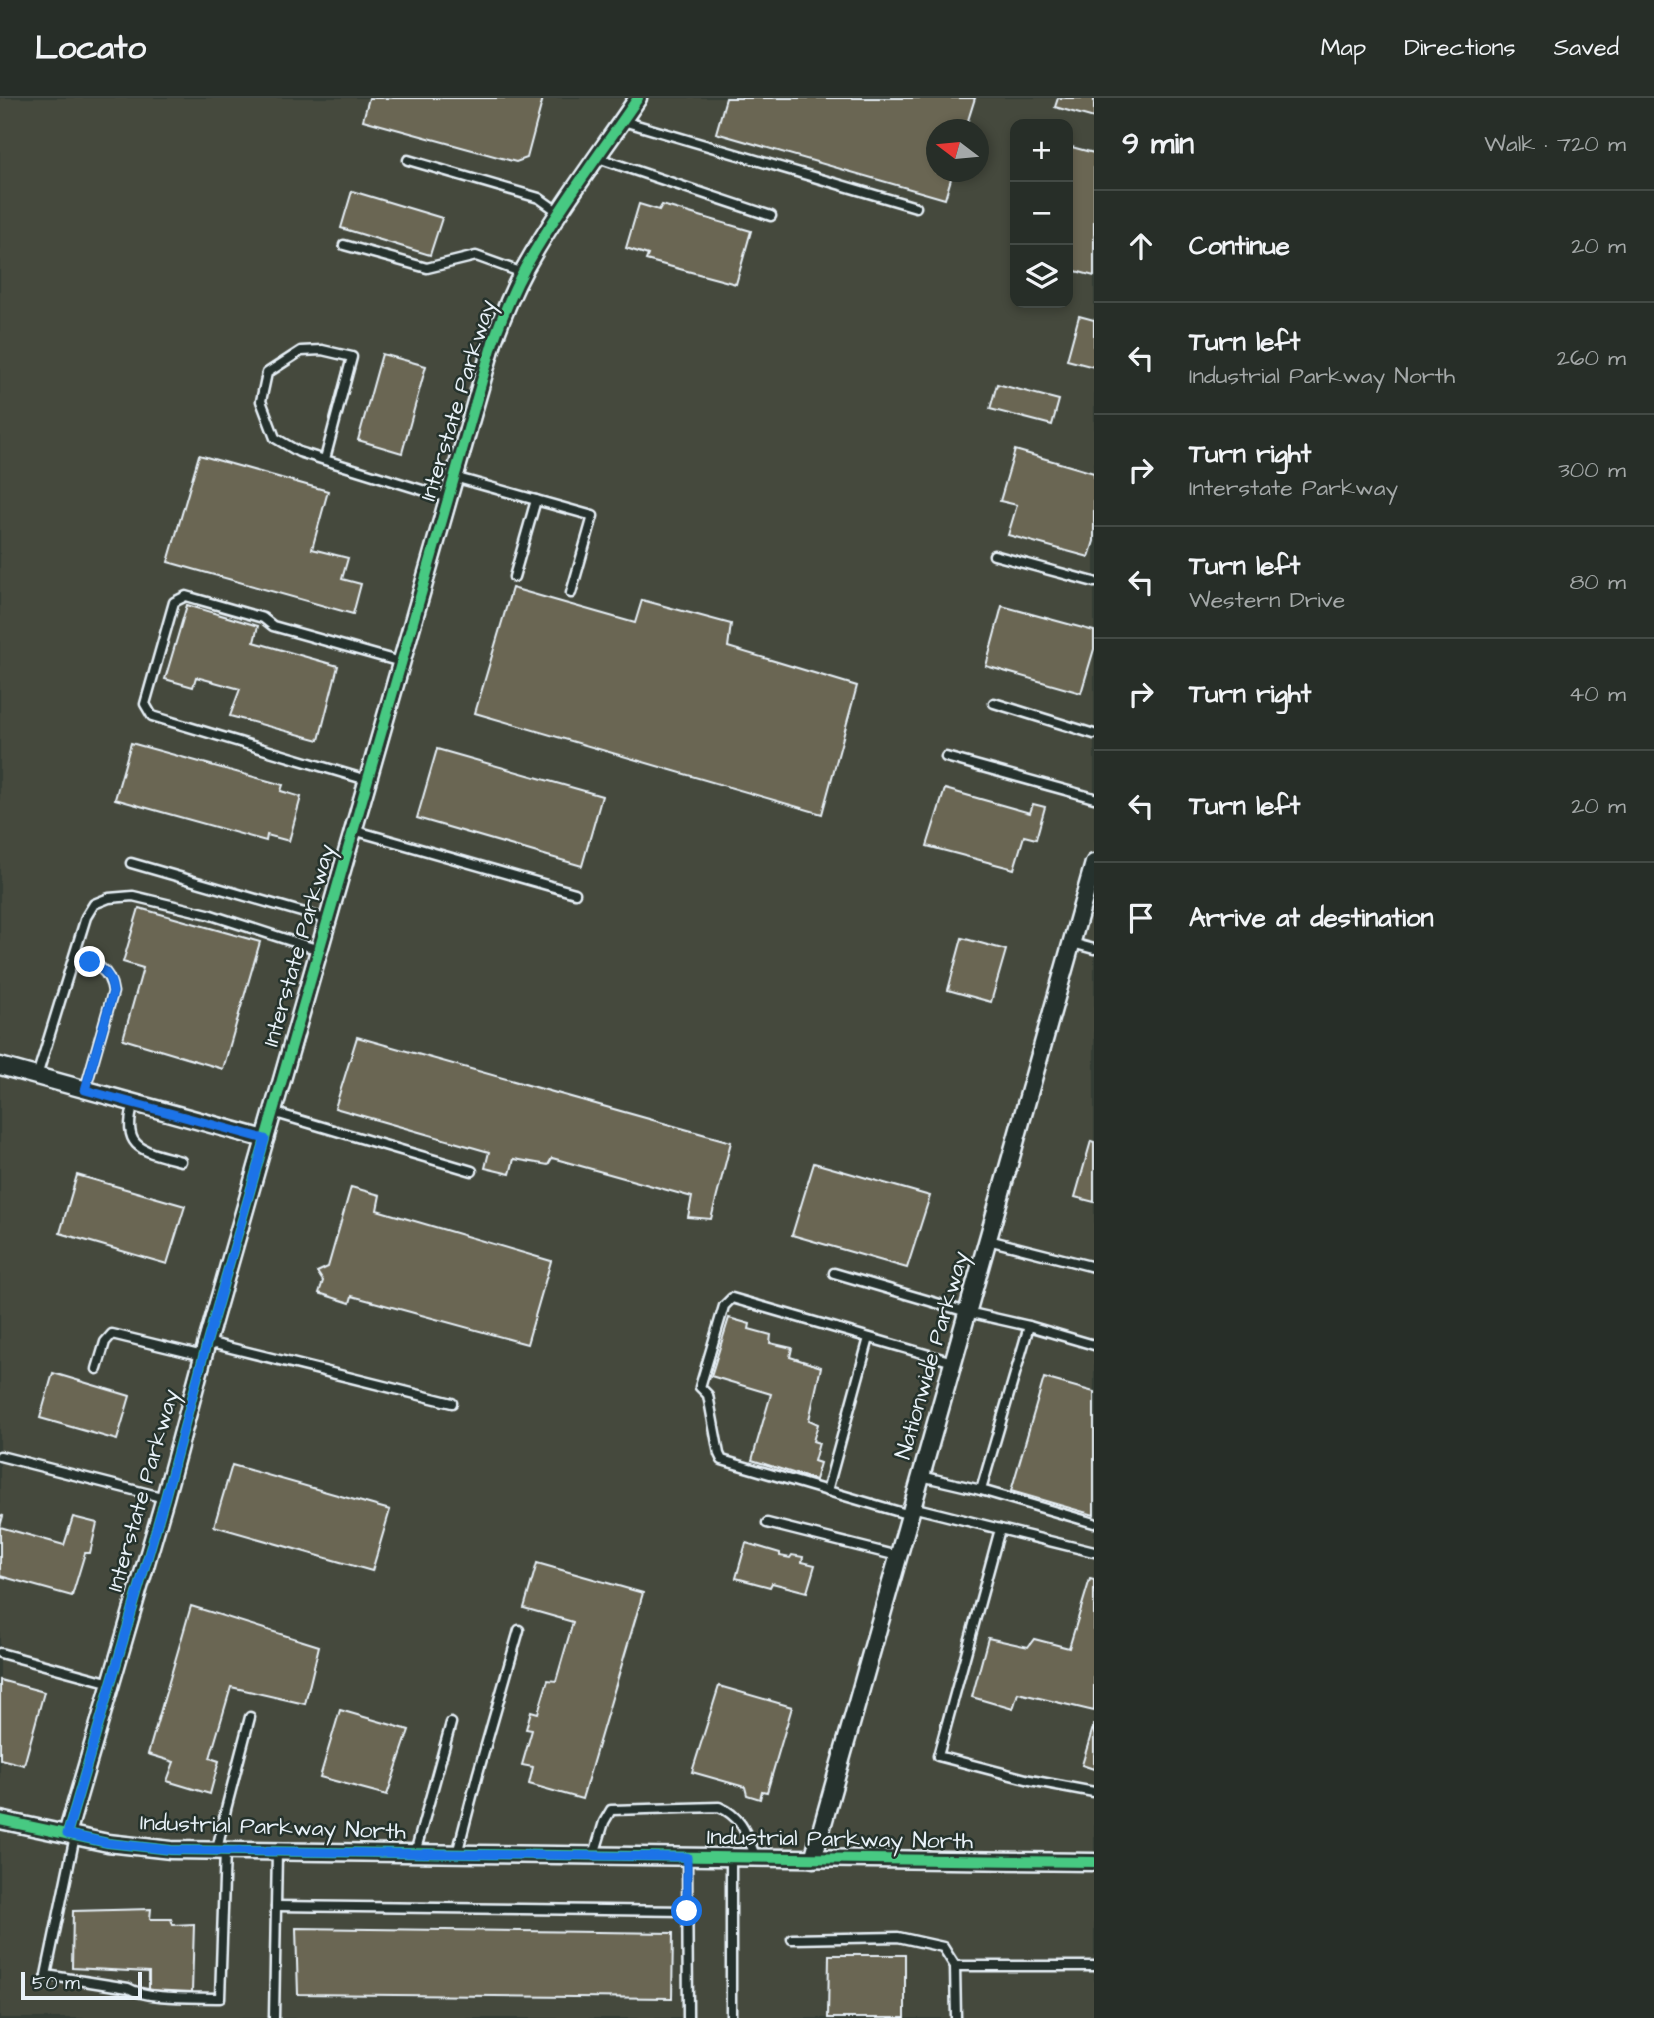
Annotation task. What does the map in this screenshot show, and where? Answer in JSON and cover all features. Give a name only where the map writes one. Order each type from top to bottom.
[{"type":"street","name":"Interstate Parkway","points":[[71,1835],[205,1349],[493,342],[523,273],[638,98]]},
{"type":"street","name":"Nationwide Parkway","points":[[813,1858],[1072,943],[1089,902],[1094,863]]},
{"type":"street","points":[[0,1066],[265,1139]]},
{"type":"street","name":"Industrial Parkway North","points":[[0,1820],[108,1843],[171,1850],[1094,1862]]},
{"type":"lane","points":[[623,121],[916,207]]},
{"type":"lane","points":[[598,158],[771,216]]},
{"type":"lane","points":[[408,160],[539,198],[560,213]]},
{"type":"lane","points":[[344,245],[428,268],[476,256],[523,273]]},
{"type":"lane","points":[[325,459],[352,357],[321,350],[301,351],[267,373],[261,401],[275,438],[299,452],[448,498]]},
{"type":"lane","points":[[454,477],[593,516],[571,593]]},
{"type":"lane","points":[[514,577],[536,500]]},
{"type":"lane","points":[[994,555],[1094,582]]},
{"type":"lane","points":[[368,780],[152,716],[145,704],[174,603],[186,596],[263,618],[273,626],[401,662]]},
{"type":"lane","points":[[994,703],[1094,734]]},
{"type":"lane","points":[[946,757],[1094,798]]},
{"type":"lane","points":[[353,830],[575,893]]},
{"type":"lane","points":[[131,863],[329,919]]},
{"type":"lane","points":[[37,1076],[86,917],[94,904],[109,898],[133,896],[208,914],[319,950]]},
{"type":"lane","points":[[1072,943],[1094,949]]},
{"type":"lane","points":[[74,958],[90,962],[112,980],[113,992],[85,1090]]},
{"type":"lane","points":[[134,1103],[129,1121],[133,1141],[150,1153],[181,1161]]},
{"type":"lane","points":[[272,1112],[472,1171]]},
{"type":"lane","points":[[988,1240],[1094,1267]]},
{"type":"lane","points":[[834,1273],[1094,1345]]},
{"type":"lane","points":[[953,1362],[732,1298],[723,1306],[700,1387],[708,1395],[722,1460],[827,1491],[1094,1552]]},
{"type":"lane","points":[[981,1490],[1029,1326]]},
{"type":"lane","points":[[97,1369],[105,1342],[112,1334],[205,1349],[452,1403]]},
{"type":"lane","points":[[827,1491],[869,1338]]},
{"type":"lane","points":[[0,1456],[165,1498]]},
{"type":"lane","points":[[921,1476],[981,1490],[1094,1523]]},
{"type":"lane","points":[[767,1523],[898,1556]]},
{"type":"lane","points":[[1000,1529],[938,1756],[1030,1780],[1094,1793]]},
{"type":"lane","points":[[457,1854],[519,1630]]},
{"type":"lane","points":[[0,1653],[111,1684]]},
{"type":"lane","points":[[71,1835],[46,1975],[128,1988],[149,1995],[220,1998],[221,1850],[226,1810],[250,1717]]},
{"type":"lane","points":[[415,1853],[451,1723]]},
{"type":"lane","points":[[594,1856],[604,1822],[611,1810],[719,1807],[733,1812],[756,1858]]},
{"type":"lane","points":[[274,2018],[277,1851]]},
{"type":"lane","points":[[687,1857],[688,2018]]},
{"type":"lane","points":[[731,1858],[731,2018]]},
{"type":"lane","points":[[276,1906],[687,1911]]},
{"type":"lane","points":[[792,1939],[898,1937],[943,1947],[955,1966],[956,2018]]},
{"type":"lane","points":[[955,1966],[1094,1966]]},
{"type":"shaded area","points":[[0,98],[1094,98],[1094,2018],[0,2018]]},
{"type":"building","points":[[369,98],[543,98],[527,158],[516,162],[363,120]]},
{"type":"building","points":[[726,98],[975,98],[968,119],[926,119],[926,182],[950,182],[945,199],[716,133]]},
{"type":"building","points":[[1058,98],[1094,98],[1094,118],[1055,107]]},
{"type":"building","points":[[1073,147],[1094,153],[1094,276],[1073,270]]},
{"type":"building","points":[[352,191],[442,218],[430,255],[341,228]]},
{"type":"building","points":[[639,204],[659,210],[662,205],[751,231],[736,284],[646,260],[648,255],[626,248]]},
{"type":"building","points":[[1079,316],[1094,320],[1094,367],[1067,360]]},
{"type":"building","points":[[382,354],[426,366],[402,453],[358,440]]},
{"type":"building","points":[[997,384],[1059,400],[1052,425],[990,409]]},
{"type":"building","points":[[1015,450],[1094,473],[1094,541],[1089,557],[1008,535],[1017,505],[1000,501]]},
{"type":"building","points":[[199,455],[328,491],[312,549],[348,558],[342,579],[361,584],[353,614],[168,562]]},
{"type":"building","points":[[512,588],[635,623],[642,600],[731,624],[728,647],[857,686],[822,814],[475,713]]},
{"type":"building","points":[[187,605],[258,626],[254,642],[338,666],[319,740],[230,716],[240,689],[196,677],[193,687],[165,679]]},
{"type":"building","points":[[1002,606],[1094,631],[1094,649],[1081,693],[986,666]]},
{"type":"building","points":[[131,743],[283,785],[281,791],[301,797],[289,841],[267,835],[266,841],[115,799]]},
{"type":"building","points":[[437,749],[602,796],[582,866],[417,818]]},
{"type":"building","points":[[945,789],[1030,813],[1033,804],[1045,807],[1036,839],[1024,836],[1014,869],[927,846]]},
{"type":"building","points":[[139,908],[260,942],[223,1069],[123,1039],[143,968],[123,962]]},
{"type":"building","points":[[962,938],[1006,950],[991,1002],[948,990]]},
{"type":"building","points":[[357,1037],[731,1142],[711,1219],[688,1217],[692,1197],[552,1158],[548,1165],[514,1159],[510,1174],[485,1168],[489,1152],[335,1108]]},
{"type":"building","points":[[1091,1141],[1094,1142],[1094,1202],[1075,1197]]},
{"type":"building","points":[[814,1163],[930,1196],[907,1268],[792,1235]]},
{"type":"building","points":[[77,1175],[185,1206],[167,1264],[60,1233]]},
{"type":"building","points":[[351,1187],[380,1195],[377,1210],[551,1261],[527,1344],[352,1296],[350,1303],[319,1293],[323,1281],[317,1272],[328,1267]]},
{"type":"building","points":[[729,1318],[750,1324],[749,1329],[771,1335],[770,1343],[792,1348],[790,1357],[821,1367],[809,1420],[818,1424],[813,1441],[819,1443],[814,1461],[820,1463],[815,1480],[752,1460],[771,1394],[711,1376]]},
{"type":"building","points":[[53,1373],[130,1396],[117,1440],[40,1418]]},
{"type":"building","points":[[1044,1378],[1094,1392],[1094,1515],[1011,1491]]},
{"type":"building","points":[[232,1465],[390,1510],[372,1571],[214,1526]]},
{"type":"building","points":[[73,1517],[97,1523],[90,1553],[85,1553],[72,1596],[0,1576],[0,1527],[64,1545]]},
{"type":"building","points":[[746,1543],[780,1553],[780,1556],[803,1557],[802,1562],[815,1565],[807,1592],[772,1583],[770,1587],[736,1578]]},
{"type":"building","points":[[537,1563],[643,1593],[582,1799],[529,1784],[533,1767],[522,1765],[532,1730],[526,1729],[531,1711],[538,1713],[548,1680],[556,1681],[573,1622],[524,1608]]},
{"type":"building","points":[[1090,1579],[1094,1580],[1094,1711],[1018,1693],[1013,1709],[972,1697],[988,1638],[1028,1647],[1034,1639],[1069,1648]]},
{"type":"building","points":[[191,1606],[319,1646],[305,1704],[231,1687],[210,1758],[219,1761],[210,1794],[167,1781],[174,1762],[148,1754]]},
{"type":"building","points":[[0,1680],[44,1692],[24,1765],[0,1759]]},
{"type":"building","points":[[719,1686],[792,1707],[767,1792],[762,1791],[760,1799],[747,1795],[745,1787],[692,1772]]},
{"type":"building","points":[[340,1710],[409,1730],[387,1795],[320,1777]]},
{"type":"building","points":[[1094,1724],[1094,1769],[1082,1765]]},
{"type":"building","points":[[151,1909],[150,1919],[171,1919],[173,1925],[194,1924],[192,1992],[149,1990],[149,1972],[72,1968],[73,1911]]},
{"type":"building","points":[[296,1928],[673,1933],[672,1998],[298,1994]]},
{"type":"building","points":[[829,1955],[905,1955],[905,2018],[828,2018]]},
{"type":"cycle path","points":[[67,1834],[493,342],[516,286],[538,246],[638,98]]},
{"type":"cycle path","points":[[0,1820],[108,1843],[171,1850],[1094,1862]]},
{"type":"route","points":[[90,962],[112,980],[113,992],[85,1090],[265,1139],[165,1498],[67,1834],[108,1843],[171,1850],[687,1857],[687,1911]]}]
